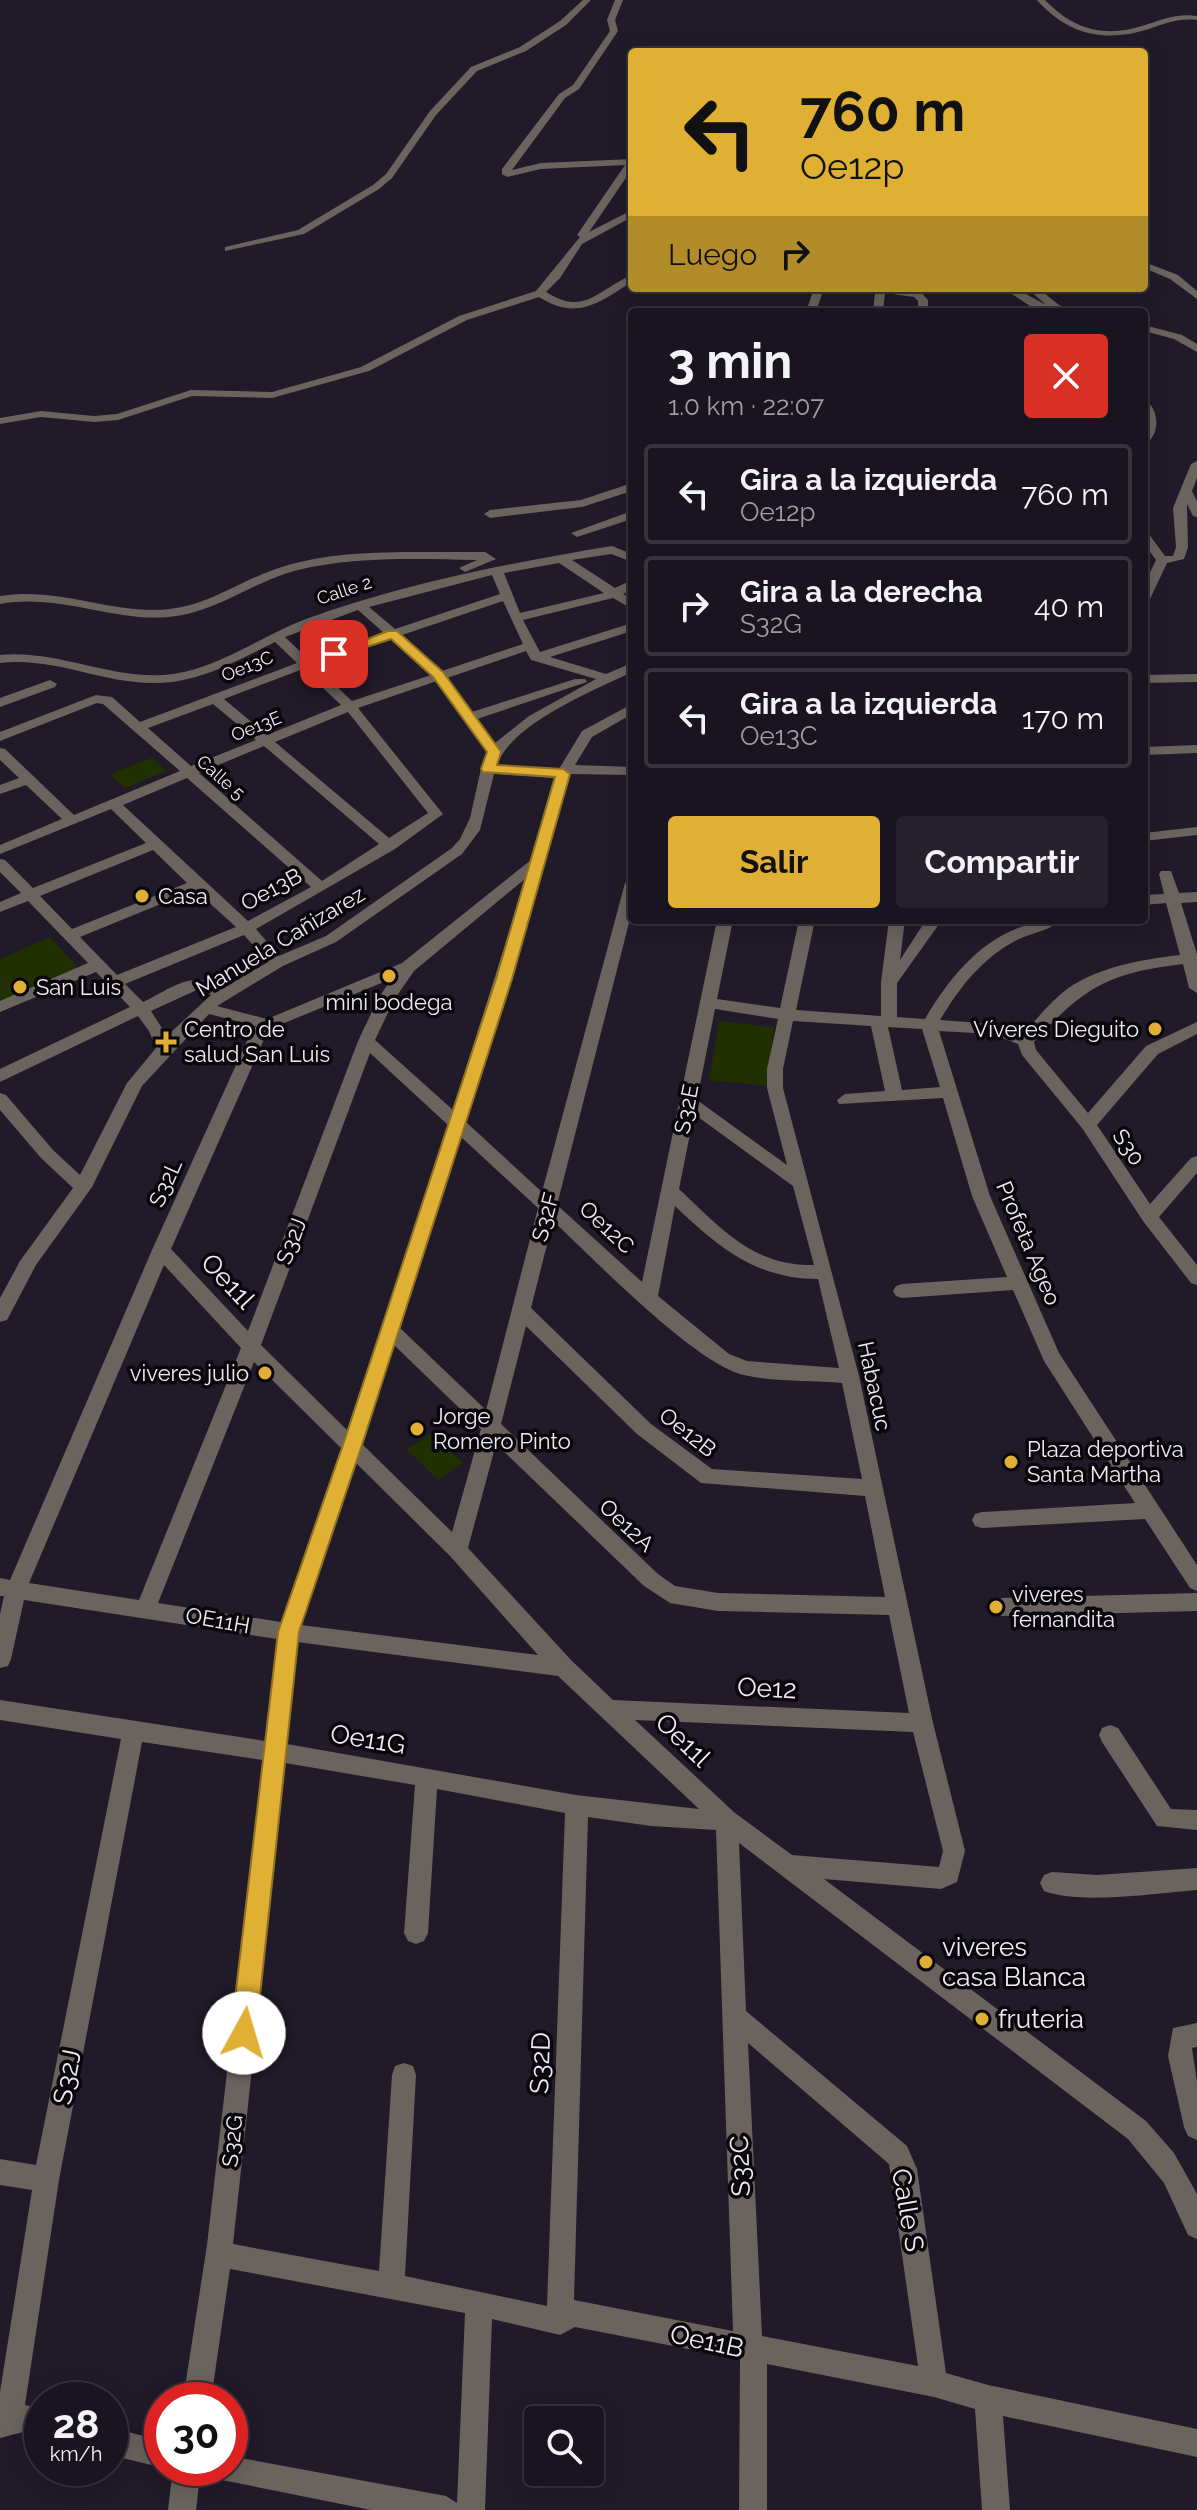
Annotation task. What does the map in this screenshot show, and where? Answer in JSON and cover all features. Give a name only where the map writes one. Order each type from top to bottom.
[{"type":"street","points":[[228,249],[301,232],[376,187],[389,176],[433,113],[474,69],[523,49],[563,23],[587,0]]},
{"type":"street","points":[[619,0],[611,20],[614,31],[598,58],[576,87],[562,96],[507,169],[507,174],[541,166],[628,163]]},
{"type":"street","points":[[1041,0],[1065,23],[1094,31],[1137,30],[1162,19],[1184,15],[1197,18]]},
{"type":"street","points":[[0,421],[41,414],[94,419],[118,417],[191,393],[272,395],[365,369],[463,318],[540,293],[556,276],[569,252],[628,167]]},
{"type":"street","points":[[578,242],[628,215]]},
{"type":"street","points":[[1148,267],[1174,277],[1197,296]]},
{"type":"street","points":[[540,293],[555,305],[576,308],[597,300],[628,281]]},
{"type":"street","points":[[908,292],[923,300],[923,308]]},
{"type":"street","points":[[1013,292],[1040,308],[1059,308]]},
{"type":"street","points":[[1037,292],[1055,307]]},
{"type":"street","points":[[1148,329],[1173,335],[1197,349]]},
{"type":"street","points":[[1148,410],[1152,417],[1148,436]]},
{"type":"street","points":[[1162,560],[1178,559],[1182,547],[1179,508],[1197,464]]},
{"type":"street","points":[[490,514],[582,503],[628,488]]},
{"type":"street","points":[[1186,491],[1196,512]]},
{"type":"street","points":[[577,533],[628,516]]},
{"type":"street","points":[[1148,541],[1162,560]]},
{"type":"street","name":"Calle 2","points":[[96,669],[136,678],[173,678],[209,667],[275,635],[431,584],[612,550],[628,556]]},
{"type":"street","points":[[0,600],[18,596],[61,598],[163,613],[207,605],[301,566],[412,555],[485,556],[490,559],[447,572],[431,584]]},
{"type":"street","points":[[560,558],[628,603]]},
{"type":"street","points":[[1148,590],[1162,560]]},
{"type":"street","points":[[497,572],[533,652],[605,677]]},
{"type":"street","points":[[516,618],[614,594],[628,586]]},
{"type":"street","name":"Oe13C","points":[[139,727],[217,700],[305,664],[506,596]]},
{"type":"street","points":[[360,605],[438,674],[494,752],[528,723],[605,677]]},
{"type":"street","points":[[533,652],[628,628]]},
{"type":"street","points":[[275,635],[350,706]]},
{"type":"street","points":[[0,648],[33,644],[96,669]]},
{"type":"street","name":"Oe13E","points":[[0,850],[350,706],[438,674],[533,652]]},
{"type":"street","points":[[0,659],[31,656],[96,669]]},
{"type":"street","points":[[469,717],[628,668]]},
{"type":"street","points":[[1148,679],[1197,678]]},
{"type":"street","points":[[0,703],[50,684]]},
{"type":"street","name":"Calle 5","points":[[0,737],[96,699],[110,701],[321,888]]},
{"type":"street","points":[[217,700],[390,846]]},
{"type":"street","name":"Oe13B","points":[[115,982],[247,928],[321,888],[436,814],[350,706]]},
{"type":"street","name":"S32G","points":[[200,2382],[219,2254],[288,1632],[504,979],[564,771],[587,734],[628,710]]},
{"type":"street","points":[[1148,751],[1197,749]]},
{"type":"street","points":[[0,752],[71,820]]},
{"type":"street","name":"Manuela Cañizarez","points":[[0,1315],[29,1261],[83,1187],[135,1083],[164,1049],[205,1008],[222,996],[277,963],[315,947],[361,920],[468,842],[478,818],[494,752]]},
{"type":"street","points":[[488,769],[628,771]]},
{"type":"street","points":[[0,790],[28,779]]},
{"type":"street","points":[[113,803],[247,928],[277,963]]},
{"type":"street","points":[[1148,837],[1197,831]]},
{"type":"street","points":[[0,907],[155,844]]},
{"type":"street","points":[[0,863],[28,896],[141,1009],[157,1030],[164,1049]]},
{"type":"street","points":[[205,1008],[268,1024],[408,967],[535,863]]},
{"type":"street","points":[[1166,874],[1193,959],[1197,988]]},
{"type":"street","points":[[68,936],[197,884]]},
{"type":"street","points":[[1148,900],[1197,897]]},
{"type":"street","name":"S32F","points":[[457,1550],[492,1428],[520,1309],[628,898]]},
{"type":"street","name":"S32E","points":[[648,1298],[724,924]]},
{"type":"street","name":"Habacuc","points":[[791,1866],[941,1878],[949,1874],[954,1851],[922,1723],[850,1376],[775,1088],[775,1069],[806,924]]},
{"type":"street","points":[[895,1097],[884,1021],[896,924]]},
{"type":"street","points":[[889,983],[931,924]]},
{"type":"street","points":[[929,1025],[956,979],[980,955],[1019,933],[1043,924]]},
{"type":"street","points":[[706,1003],[789,1015],[994,1029],[1026,1041],[1069,996],[1084,985],[1126,971],[1193,959]]},
{"type":"street","points":[[0,1007],[98,965]]},
{"type":"street","name":"S32J","points":[[146,1608],[251,1347],[366,1041],[386,999],[408,967]]},
{"type":"street","points":[[0,1076],[199,982],[222,996]]},
{"type":"street","name":"S32L","points":[[0,1659],[8,1589],[259,1032],[268,1024]]},
{"type":"street","name":"Profeta Ageo","points":[[929,1025],[981,1196],[1051,1356],[1197,1582]]},
{"type":"street","points":[[1088,1124],[1152,1050],[1197,1027]]},
{"type":"street","name":"Oe12C","points":[[366,1041],[710,1351],[733,1365],[850,1376]]},
{"type":"street","name":"S30","points":[[1026,1041],[1028,1051],[1088,1124],[1149,1217],[1197,1278]]},
{"type":"street","points":[[845,1100],[950,1092]]},
{"type":"street","points":[[0,1099],[47,1154],[83,1187]]},
{"type":"street","points":[[687,1101],[799,1182]]},
{"type":"street","points":[[1149,1217],[1197,1162]]},
{"type":"street","points":[[671,1192],[734,1248],[756,1262],[781,1270],[825,1272]]},
{"type":"street","name":"Oe11l","points":[[161,1250],[251,1347],[457,1550],[563,1667],[727,1820],[1137,2130],[1158,2150],[1189,2204],[1197,2226]]},
{"type":"street","points":[[902,1291],[1019,1283]]},
{"type":"street","name":"Oe12B","points":[[520,1309],[644,1429],[708,1477],[872,1488]]},
{"type":"street","name":"Oe12A","points":[[389,1329],[640,1570],[670,1594],[718,1602],[899,1606]]},
{"type":"street","points":[[982,1520],[1152,1510]]},
{"type":"street","name":"OE11H","points":[[8,1589],[288,1632],[563,1667]]},
{"type":"street","points":[[1002,1607],[1197,1602]]},
{"type":"street","name":"Oe12","points":[[610,1709],[922,1723]]},
{"type":"street","name":"Oe11G","points":[[0,1710],[427,1777],[577,1806],[693,1820],[727,1820]]},
{"type":"street","name":"S32J","points":[[5,2423],[46,2180],[133,1732]]},
{"type":"street","points":[[1110,1735],[1165,1819],[1197,1820]]},
{"type":"street","points":[[416,1933],[427,1777]]},
{"type":"street","name":"S32D","points":[[560,2322],[577,1806]]},
{"type":"street","name":"S32C","points":[[727,1820],[746,2330],[754,2350],[753,2510]]},
{"type":"street","points":[[1052,1883],[1097,1886],[1197,1879]]},
{"type":"street","name":"Calle S","points":[[735,2017],[898,2155],[904,2169],[934,2383]]},
{"type":"street","points":[[1197,2035],[1182,2037],[1178,2045],[1179,2063],[1197,2127]]},
{"type":"street","points":[[391,2287],[404,2075]]},
{"type":"street","points":[[0,2172],[46,2180]]},
{"type":"street","name":"Oe11B","points":[[219,2254],[560,2322],[572,2313],[934,2383],[988,2399],[1197,2443]]},
{"type":"street","points":[[471,2510],[479,2304]]},
{"type":"street","points":[[988,2399],[996,2510]]},
{"type":"street","points":[[248,2473],[446,2510]]},
{"type":"street","points":[[182,2510],[185,2486]]},
{"type":"green space","points":[[152,758],[167,771],[125,788],[110,774]]},
{"type":"green space","name":"San Luis","points":[[50,937],[79,969],[0,1005],[0,959]]},
{"type":"green space","points":[[719,1021],[774,1027],[766,1086],[709,1080]]},
{"type":"green space","points":[[431,1434],[463,1463],[438,1480],[406,1449]]},
{"type":"place","name":"Casa","points":[[142,896]]},
{"type":"place","name":"mini bodega","points":[[389,976]]},
{"type":"place","name":"San Luis","points":[[20,987]]},
{"type":"place","name":"Víveres Dieguito","points":[[1155,1029]]},
{"type":"place","name":"Centro de salud San Luis","points":[[166,1042]]},
{"type":"place","name":"viveres julio","points":[[265,1373]]},
{"type":"place","name":"Jorge Romero Pinto","points":[[417,1429]]},
{"type":"place","name":"Plaza deportiva Santa Martha","points":[[1011,1462]]},
{"type":"place","name":"viveres fernandita","points":[[996,1607]]},
{"type":"place","name":"viveres casa Blanca","points":[[926,1962]]},
{"type":"place","name":"fruteria","points":[[982,2019]]},
{"type":"route","points":[[244,2033],[288,1632],[504,979],[563,774],[488,769],[494,752],[438,674],[393,634],[334,654]]}]
